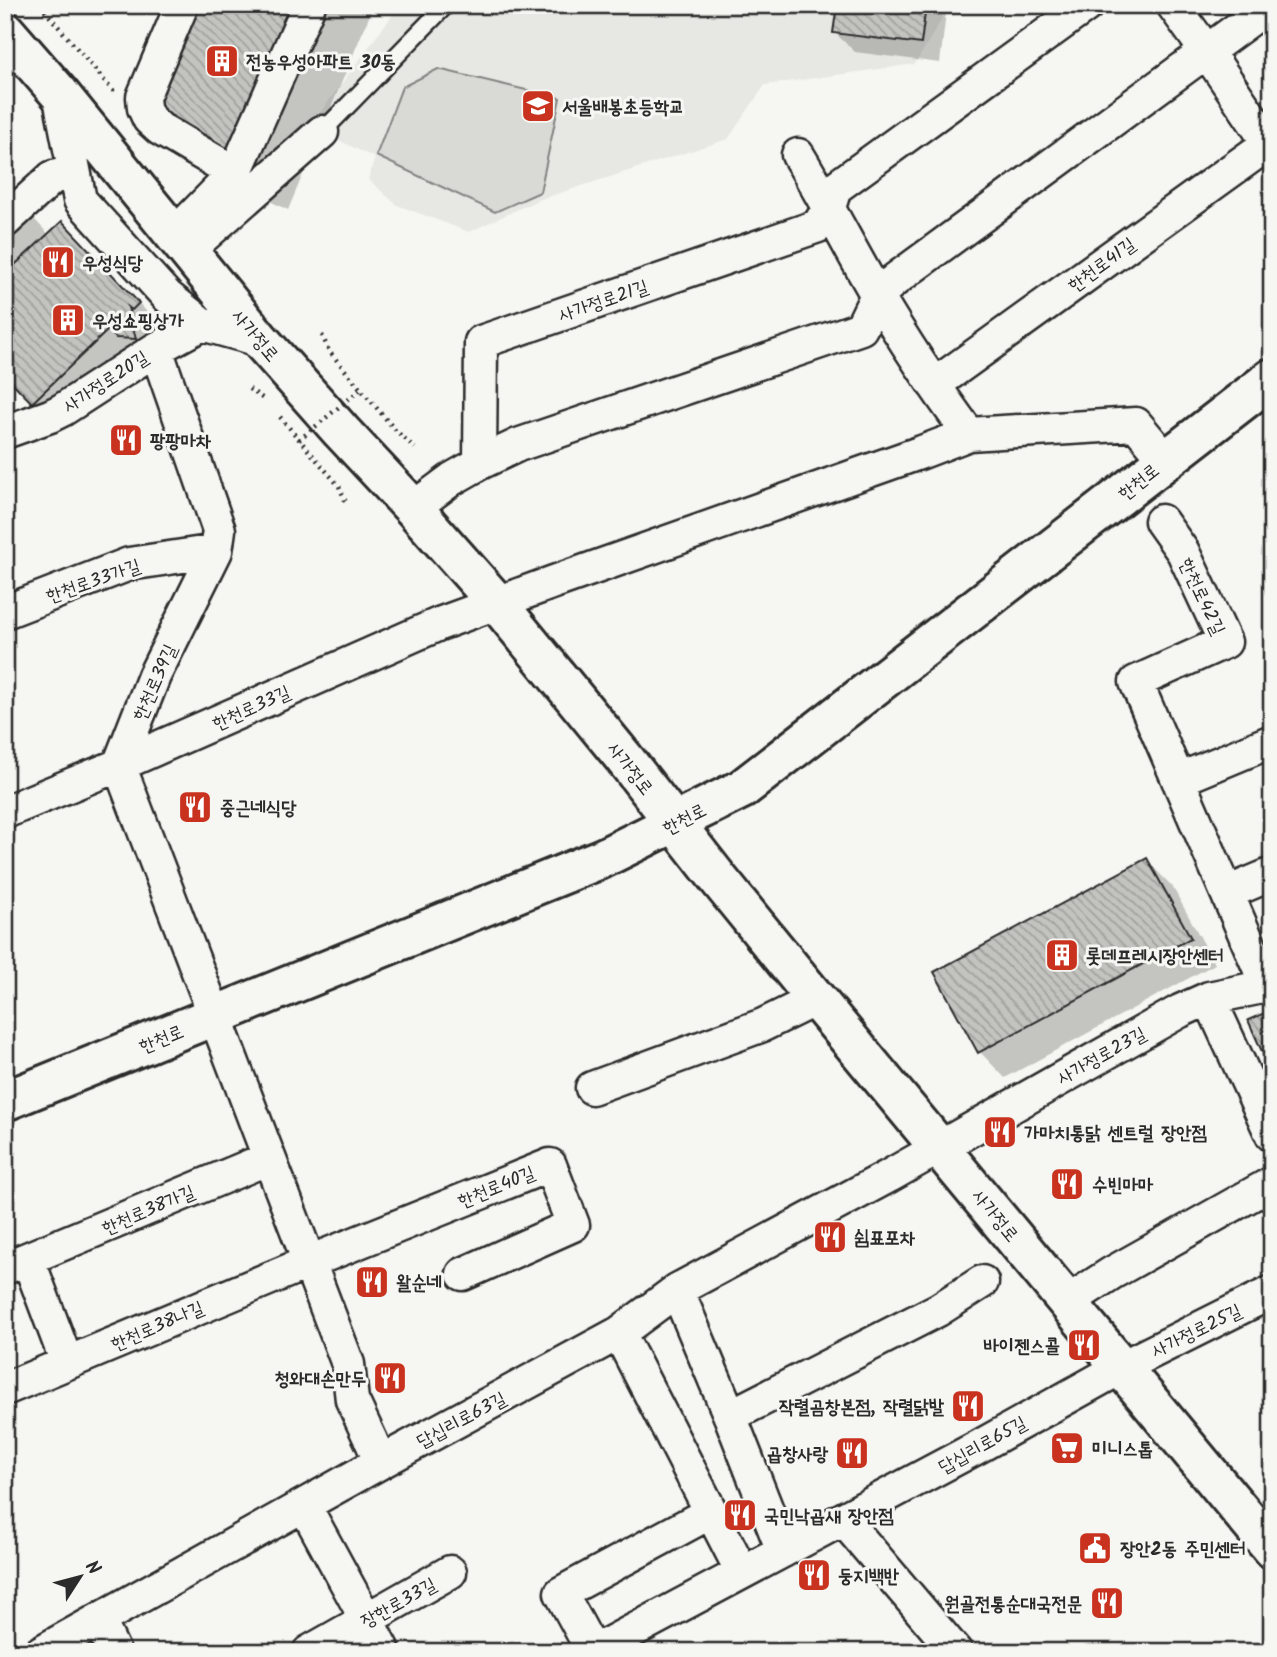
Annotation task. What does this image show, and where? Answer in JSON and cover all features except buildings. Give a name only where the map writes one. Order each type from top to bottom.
[{"type":"main road","name":"사가정로","points":[[5,31],[59,93],[260,340],[497,603],[816,999],[1272,1549]]},
{"type":"main road","name":"한천로","points":[[5,1101],[603,858],[742,789],[1272,379]]},
{"type":"street","points":[[182,5],[143,97],[144,108],[149,119],[160,129],[235,173]]},
{"type":"street","points":[[181,243],[235,173],[309,5]]},
{"type":"street","points":[[830,208],[835,188],[1087,5]]},
{"type":"street","points":[[1173,5],[1271,144]]},
{"type":"street","points":[[413,508],[452,478],[517,445],[861,328],[877,295],[896,279],[1270,5]]},
{"type":"street","points":[[59,93],[79,200],[167,296],[202,324],[260,340]]},
{"type":"street","points":[[181,243],[322,132]]},
{"type":"street","name":"한천로41길","points":[[934,385],[1271,144]]},
{"type":"street","points":[[798,155],[877,295],[934,385],[969,434]]},
{"type":"street","points":[[5,221],[53,177],[75,173]]},
{"type":"street","name":"사가정로21길","points":[[480,463],[481,342],[818,226],[830,208]]},
{"type":"street","name":"사가정로20길","points":[[5,432],[62,410],[156,349],[202,324]]},
{"type":"street","name":"한천로39길","points":[[119,765],[154,676],[216,551],[219,530],[156,349]]},
{"type":"street","points":[[497,603],[969,434],[1136,424],[1166,460]]},
{"type":"street","name":"한천로42길","points":[[1161,522],[1183,552],[1225,642],[1136,682],[1269,985]]},
{"type":"street","name":"한천로33가길","points":[[8,602],[129,565],[216,551]]},
{"type":"street","name":"한천로33길","points":[[5,812],[119,765],[439,624],[497,603]]},
{"type":"street","points":[[1178,780],[1272,741]]},
{"type":"street","points":[[119,765],[348,1364],[352,1400],[382,1462]]},
{"type":"street","points":[[1227,893],[1272,874]]},
{"type":"street","name":"사가정로23길","points":[[939,1147],[1180,1011],[1209,998],[1269,985]]},
{"type":"street","points":[[1209,998],[1272,1135]]},
{"type":"street","points":[[592,1088],[763,1025],[816,999]]},
{"type":"street","name":"답십리로63길","points":[[41,1652],[618,1333],[677,1290],[939,1147]]},
{"type":"street","name":"한천로38가길","points":[[67,1363],[16,1264],[269,1158]]},
{"type":"street","name":"한천로40길","points":[[309,1262],[550,1165],[573,1225],[463,1274]]},
{"type":"street","points":[[1067,1302],[1112,1273],[1272,1183]]},
{"type":"street","name":"한천로38나길","points":[[5,1389],[309,1262]]},
{"type":"street","points":[[730,1416],[939,1310],[982,1282]]},
{"type":"street","points":[[677,1290],[783,1551]]},
{"type":"street","name":"사가정로25길","points":[[1120,1368],[1272,1292]]},
{"type":"street","points":[[618,1333],[742,1572]]},
{"type":"street","name":"답십리로65길","points":[[593,1652],[978,1447],[1120,1368]]},
{"type":"street","points":[[304,1505],[384,1652]]},
{"type":"street","points":[[593,1652],[561,1593],[711,1512]]},
{"type":"street","points":[[843,1518],[956,1652]]},
{"type":"street","name":"장한로33길","points":[[309,1652],[450,1572]]},
{"type":"street","points":[[99,1620],[114,1652]]},
{"type":"lane","points":[[322,132],[446,5]]},
{"type":"path","points":[[321,335],[329,351],[396,431],[415,448]]},
{"type":"path","points":[[249,389],[264,398]]},
{"type":"path","points":[[347,505],[338,486],[299,440],[361,389]]},
{"type":"shaded area","name":"서울배봉초등학교","points":[[400,5],[943,5],[942,19],[915,64],[765,85],[728,139],[538,200],[469,232],[397,205],[368,179],[375,158],[310,126]]},
{"type":"shaded area","points":[[438,69],[560,98],[540,192],[495,212],[376,156],[402,87]]},
{"type":"place","name":"전농우성아파트 30동","points":[[222,61]]},
{"type":"place","name":"서울배봉초등학교","points":[[538,106]]},
{"type":"place","name":"우성식당","points":[[58,262]]},
{"type":"place","name":"우성쇼핑상가","points":[[68,320]]},
{"type":"place","name":"팡팡마차","points":[[126,440]]},
{"type":"place","name":"중근네식당","points":[[195,807]]},
{"type":"place","name":"롯데프레시장안센터","points":[[1062,955]]},
{"type":"place","name":"가마치통닭 센트럴 장안점","points":[[1000,1132]]},
{"type":"place","name":"수빈마마","points":[[1067,1184]]},
{"type":"place","name":"쉼표포차","points":[[830,1237]]},
{"type":"place","name":"왈순네","points":[[372,1282]]},
{"type":"place","name":"바이젠스콜","points":[[1084,1345]]},
{"type":"place","name":"청와대손만두","points":[[390,1378]]},
{"type":"place","name":"작렬곰창본점, 작렬닭발","points":[[968,1406]]},
{"type":"place","name":"미니스톱","points":[[1067,1448]]},
{"type":"place","name":"곱창사랑","points":[[852,1453]]},
{"type":"place","name":"국민낙곱새 장안점","points":[[740,1515]]},
{"type":"place","name":"장안2동 주민센터","points":[[1095,1548]]},
{"type":"place","name":"둥지백반","points":[[814,1575]]},
{"type":"place","name":"원골전통순대국전문","points":[[1107,1603]]}]
